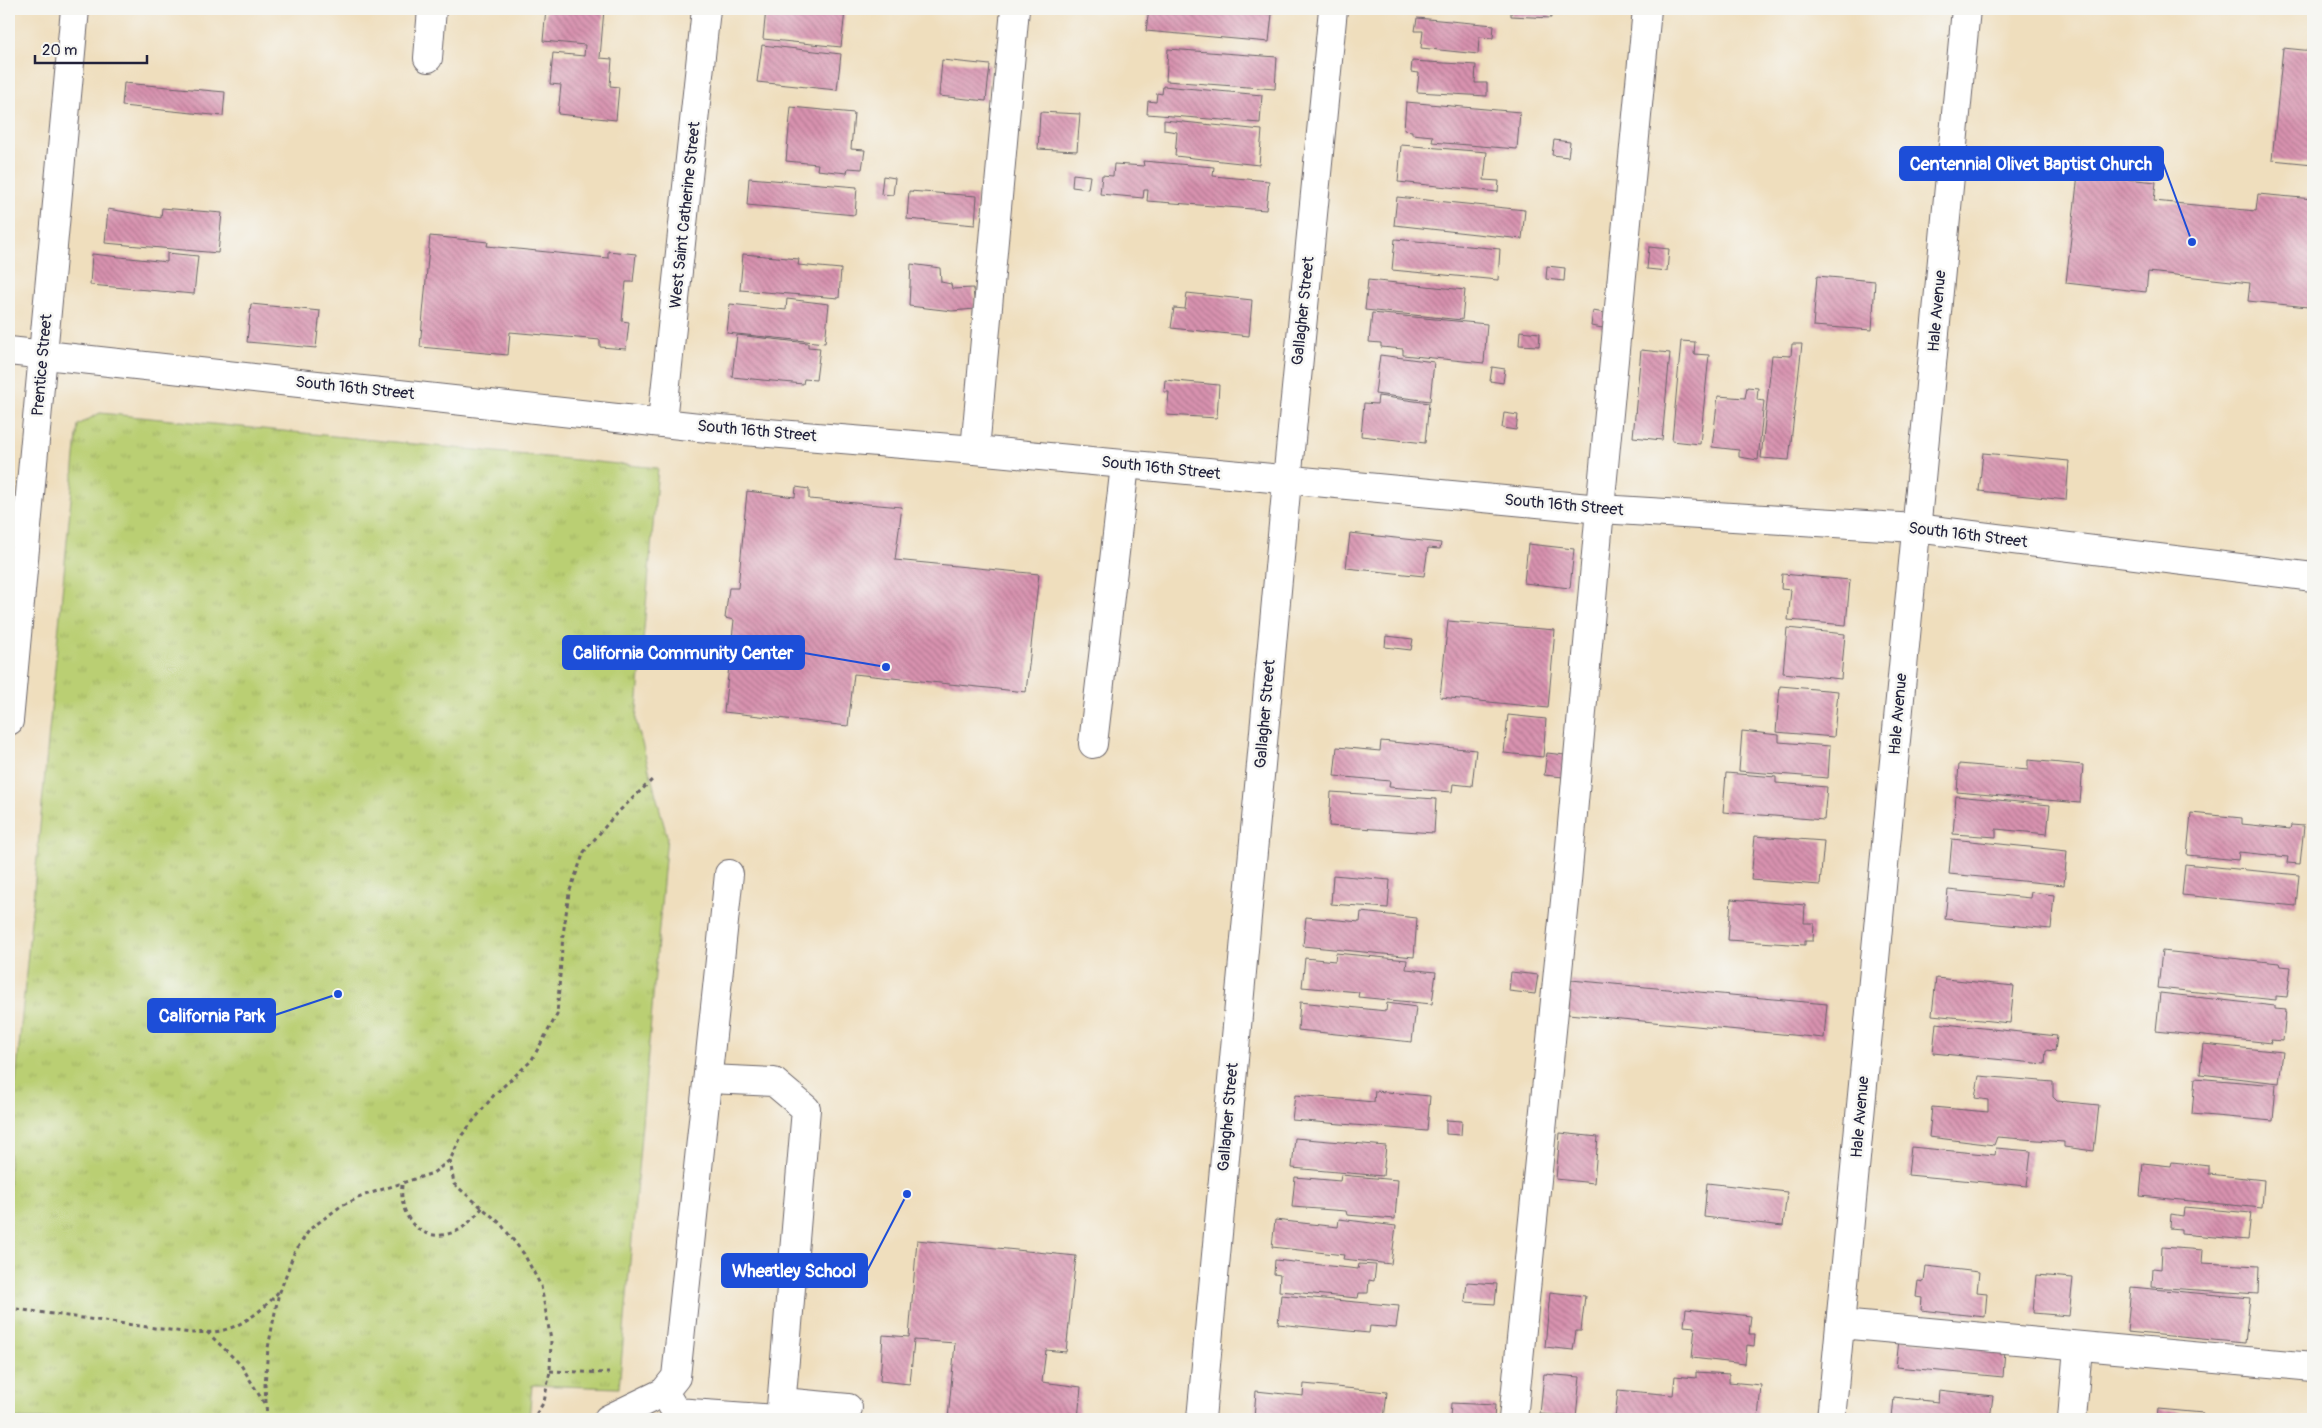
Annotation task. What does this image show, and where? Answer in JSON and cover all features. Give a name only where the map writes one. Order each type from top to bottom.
[{"type":"street","name":"Prentice Street","points":[[9,721],[75,9]]},
{"type":"street","points":[[428,58],[432,9]]},
{"type":"street","name":"West Saint Catherine Street","points":[[662,421],[706,9]]},
{"type":"street","points":[[975,450],[1015,9]]},
{"type":"street","name":"Gallagher Street","points":[[1200,1419],[1286,480],[1333,9]]},
{"type":"street","points":[[1513,1419],[1568,880],[1600,509],[1647,9]]},
{"type":"street","name":"Hale Avenue","points":[[1831,1419],[1966,9]]},
{"type":"street","name":"South 16th Street","points":[[9,351],[662,421],[708,428],[975,450],[1600,509],[1916,528],[2313,577]]},
{"type":"street","points":[[1093,744],[1125,465]]},
{"type":"street","points":[[608,1419],[664,1392],[676,1377],[709,1079],[729,874]]},
{"type":"street","points":[[709,1079],[774,1082],[806,1109],[780,1413]]},
{"type":"street","points":[[1840,1324],[2313,1367]]},
{"type":"street","points":[[2072,1419],[2078,1347]]},
{"type":"street","points":[[664,1392],[676,1412],[780,1413],[848,1408]]},
{"type":"path","points":[[267,1419],[265,1404],[268,1348],[281,1289],[294,1253],[310,1229],[341,1206],[366,1195],[433,1173],[450,1160],[462,1135],[494,1094],[532,1061],[557,1015],[563,935],[569,893],[584,852],[614,816],[652,780]]},
{"type":"path","points":[[450,1160],[454,1184],[500,1222],[524,1254],[541,1286],[551,1340],[550,1371],[544,1402],[533,1419]]},
{"type":"path","points":[[402,1184],[402,1207],[407,1218],[417,1228],[432,1234],[448,1234],[459,1230],[483,1207]]},
{"type":"path","points":[[9,1308],[191,1333],[207,1332],[221,1331],[243,1321],[267,1306],[281,1289]]},
{"type":"path","points":[[207,1332],[241,1365],[265,1404]]},
{"type":"path","points":[[550,1371],[609,1373]]},
{"type":"green space","points":[[100,413],[658,468],[636,721],[667,836],[619,1388],[532,1385],[529,1419],[9,1419],[9,1153],[78,425]]},
{"type":"building","points":[[546,9],[604,9],[600,58],[612,59],[610,86],[619,87],[616,120],[558,114],[561,85],[550,84],[553,53],[584,56],[585,45],[543,41]]},
{"type":"building","points":[[766,9],[845,11],[841,47],[763,39]]},
{"type":"building","points":[[1149,9],[1211,9],[1272,14],[1269,42],[1146,31]]},
{"type":"building","points":[[1511,9],[1551,9],[1551,18],[1511,16]]},
{"type":"building","points":[[1417,18],[1494,25],[1493,38],[1479,37],[1478,54],[1421,48],[1423,31],[1415,31]]},
{"type":"building","points":[[762,45],[841,54],[837,90],[757,82]]},
{"type":"building","points":[[2283,48],[2313,51],[2313,164],[2272,160]]},
{"type":"building","points":[[1168,49],[1277,57],[1275,89],[1166,81]]},
{"type":"building","points":[[942,60],[990,65],[986,101],[939,96]]},
{"type":"building","points":[[1412,61],[1476,65],[1475,83],[1487,83],[1487,96],[1417,92],[1419,73],[1411,72]]},
{"type":"building","points":[[124,83],[225,92],[223,116],[122,106]]},
{"type":"building","points":[[1163,86],[1262,95],[1260,123],[1147,114],[1148,101],[1156,102],[1157,93],[1162,94]]},
{"type":"building","points":[[1406,102],[1520,112],[1517,149],[1432,142],[1433,136],[1412,134],[1412,131],[1404,130]]},
{"type":"building","points":[[791,107],[854,113],[851,149],[865,150],[862,169],[848,168],[847,173],[817,170],[818,164],[786,161]]},
{"type":"building","points":[[1040,112],[1080,114],[1077,151],[1038,149]]},
{"type":"building","points":[[1164,120],[1262,130],[1259,165],[1175,156],[1177,132],[1164,130]]},
{"type":"building","points":[[1554,140],[1570,142],[1568,157],[1552,155]]},
{"type":"building","points":[[1401,145],[1487,152],[1484,180],[1499,181],[1498,192],[1398,182]]},
{"type":"building","points":[[1143,161],[1214,167],[1213,176],[1269,181],[1266,210],[1147,201],[1148,190],[1144,190],[1143,198],[1100,194],[1102,175],[1113,176],[1114,164],[1144,166]]},
{"type":"building","points":[[1073,174],[1090,176],[1088,189],[1072,187]]},
{"type":"building","points":[[2078,174],[2156,182],[2154,201],[2256,211],[2258,194],[2313,199],[2313,291],[2310,291],[2308,307],[2248,301],[2250,283],[2148,272],[2146,292],[2066,283]]},
{"type":"building","points":[[883,176],[895,178],[893,195],[881,194]]},
{"type":"building","points":[[749,178],[857,187],[855,215],[747,205]]},
{"type":"building","points":[[909,191],[977,196],[975,225],[907,219]]},
{"type":"building","points":[[1397,197],[1525,210],[1522,239],[1394,225]]},
{"type":"building","points":[[162,208],[222,213],[218,253],[105,243],[108,209],[161,218]]},
{"type":"building","points":[[430,236],[488,242],[487,246],[608,258],[608,251],[636,254],[633,282],[626,282],[622,321],[629,322],[626,349],[600,347],[600,340],[510,332],[508,355],[420,347]]},
{"type":"building","points":[[1395,239],[1500,249],[1498,280],[1392,270]]},
{"type":"building","points":[[1649,247],[1669,249],[1667,271],[1647,269]]},
{"type":"building","points":[[167,253],[198,256],[194,294],[90,285],[92,254],[167,262]]},
{"type":"building","points":[[743,254],[799,259],[798,265],[841,269],[839,298],[740,290]]},
{"type":"building","points":[[911,264],[940,268],[941,282],[951,284],[952,289],[973,288],[975,309],[952,311],[909,306]]},
{"type":"building","points":[[1547,266],[1565,268],[1564,281],[1546,279]]},
{"type":"building","points":[[1817,276],[1875,281],[1872,330],[1813,326]]},
{"type":"building","points":[[1368,280],[1465,290],[1462,320],[1365,310]]},
{"type":"building","points":[[1187,293],[1252,300],[1249,336],[1171,328],[1174,308],[1185,309]]},
{"type":"building","points":[[787,299],[829,304],[825,343],[727,333],[730,304],[786,310]]},
{"type":"building","points":[[251,304],[320,311],[316,348],[247,342]]},
{"type":"building","points":[[1593,311],[1611,314],[1609,329],[1591,326]]},
{"type":"building","points":[[1372,313],[1487,324],[1484,363],[1403,355],[1403,349],[1381,347],[1381,343],[1369,342]]},
{"type":"building","points":[[1520,331],[1540,333],[1539,346],[1519,345]]},
{"type":"building","points":[[737,335],[808,343],[808,347],[820,348],[816,380],[804,379],[803,384],[732,377]]},
{"type":"building","points":[[1681,341],[1695,342],[1694,354],[1709,355],[1700,444],[1672,441]]},
{"type":"building","points":[[1792,344],[1802,344],[1789,460],[1761,458],[1772,355],[1791,356]]},
{"type":"building","points":[[1641,350],[1670,353],[1662,440],[1633,437]]},
{"type":"building","points":[[1380,355],[1434,362],[1430,401],[1375,394]]},
{"type":"building","points":[[1492,367],[1505,369],[1503,383],[1490,381]]},
{"type":"building","points":[[1165,380],[1219,385],[1217,418],[1167,415],[1169,392],[1164,392]]},
{"type":"building","points":[[1747,387],[1758,388],[1757,400],[1764,401],[1758,460],[1739,457],[1739,450],[1712,447],[1718,396],[1745,398]]},
{"type":"building","points":[[1378,396],[1429,403],[1425,443],[1361,436],[1364,403],[1377,404]]},
{"type":"building","points":[[1504,413],[1518,415],[1516,430],[1502,428]]},
{"type":"building","points":[[1983,453],[2069,461],[2066,500],[1979,491]]},
{"type":"building","points":[[796,487],[809,489],[809,499],[902,507],[895,560],[1039,574],[1026,692],[854,674],[848,726],[724,712],[734,620],[725,618],[729,588],[738,588],[747,491],[795,497]]},
{"type":"building","points":[[1350,533],[1441,543],[1440,549],[1428,548],[1424,576],[1346,568]]},
{"type":"building","points":[[1528,544],[1574,549],[1570,588],[1524,583]]},
{"type":"building","points":[[1782,574],[1850,580],[1846,625],[1788,620],[1791,590],[1781,589]]},
{"type":"building","points":[[1448,621],[1555,630],[1548,708],[1440,697]]},
{"type":"building","points":[[1787,628],[1845,634],[1841,679],[1783,673]]},
{"type":"building","points":[[1386,636],[1413,639],[1411,650],[1385,647]]},
{"type":"building","points":[[1780,686],[1838,691],[1834,737],[1776,732]]},
{"type":"building","points":[[1508,715],[1546,719],[1543,757],[1504,753]]},
{"type":"building","points":[[1742,731],[1779,735],[1779,742],[1830,746],[1828,778],[1739,771]]},
{"type":"building","points":[[1381,741],[1476,750],[1472,786],[1453,784],[1452,792],[1389,787],[1390,781],[1334,776],[1337,747],[1380,751]]},
{"type":"building","points":[[1547,753],[1565,755],[1563,777],[1544,775]]},
{"type":"building","points":[[2028,760],[2083,765],[2080,803],[1957,792],[1959,764],[2028,770]]},
{"type":"building","points":[[1726,773],[1776,777],[1776,783],[1827,787],[1824,820],[1723,812]]},
{"type":"building","points":[[1331,792],[1436,799],[1434,833],[1329,826]]},
{"type":"building","points":[[1956,796],[2050,805],[2047,834],[1996,829],[1996,837],[1953,834]]},
{"type":"building","points":[[2191,813],[2242,818],[2242,824],[2290,829],[2291,825],[2304,826],[2300,864],[2287,863],[2288,857],[2239,852],[2238,860],[2187,855]]},
{"type":"building","points":[[1755,836],[1824,841],[1820,885],[1751,880]]},
{"type":"building","points":[[1952,839],[2067,851],[2064,885],[1949,874]]},
{"type":"building","points":[[2185,864],[2299,875],[2296,906],[2182,895]]},
{"type":"building","points":[[1333,875],[1390,880],[1388,908],[1331,904]]},
{"type":"building","points":[[1948,890],[2030,898],[2031,892],[2054,895],[2051,929],[1945,919]]},
{"type":"building","points":[[1731,899],[1805,905],[1804,923],[1814,923],[1813,941],[1805,941],[1805,945],[1728,940]]},
{"type":"building","points":[[1361,912],[1417,918],[1414,957],[1303,946],[1306,917],[1360,922]]},
{"type":"building","points":[[2162,951],[2279,963],[2280,966],[2291,967],[2287,997],[2276,996],[2276,1000],[2158,988]]},
{"type":"building","points":[[1336,953],[1407,960],[1406,969],[1436,972],[1432,1004],[1358,997],[1359,992],[1302,987],[1305,958],[1335,961]]},
{"type":"building","points":[[1511,972],[1538,975],[1535,994],[1509,991]]},
{"type":"building","points":[[1936,978],[2014,986],[2010,1023],[1932,1015]]},
{"type":"building","points":[[1571,980],[1827,1004],[1824,1038],[1568,1014]]},
{"type":"building","points":[[2160,993],[2275,1006],[2275,1009],[2286,1010],[2283,1041],[2271,1040],[2272,1043],[2156,1031]]},
{"type":"building","points":[[1300,1002],[1386,1011],[1387,1003],[1416,1007],[1412,1042],[1298,1030]]},
{"type":"building","points":[[1936,1023],[2057,1036],[2055,1051],[2046,1050],[2045,1064],[1933,1053]]},
{"type":"building","points":[[2203,1044],[2283,1052],[2279,1083],[2200,1074]]},
{"type":"building","points":[[1979,1076],[2053,1082],[2053,1097],[2057,1101],[2099,1105],[2094,1151],[2064,1147],[2064,1142],[1997,1137],[1994,1145],[1929,1137],[1932,1107],[1988,1112],[1988,1100],[1975,1098]]},
{"type":"building","points":[[2195,1078],[2276,1085],[2273,1121],[2192,1114]]},
{"type":"building","points":[[1375,1091],[1430,1096],[1427,1131],[1292,1120],[1295,1095],[1374,1102]]},
{"type":"building","points":[[1446,1120],[1462,1121],[1461,1135],[1446,1134]]},
{"type":"building","points":[[1560,1133],[1598,1137],[1594,1183],[1556,1179]]},
{"type":"building","points":[[1295,1138],[1386,1146],[1383,1176],[1292,1168]]},
{"type":"building","points":[[1911,1147],[1995,1155],[1996,1148],[2031,1151],[2027,1186],[1908,1175]]},
{"type":"building","points":[[2172,1162],[2209,1166],[2209,1174],[2264,1180],[2262,1208],[2140,1196],[2143,1163],[2171,1166]]},
{"type":"building","points":[[1341,1175],[1398,1180],[1395,1219],[1347,1215],[1346,1211],[1292,1207],[1295,1177],[1340,1181]]},
{"type":"building","points":[[1707,1183],[1787,1192],[1783,1226],[1704,1217]]},
{"type":"building","points":[[2184,1207],[2251,1213],[2248,1240],[2181,1234],[2181,1229],[2170,1228],[2171,1214],[2183,1216]]},
{"type":"building","points":[[1339,1219],[1396,1226],[1391,1264],[1343,1259],[1344,1255],[1272,1247],[1275,1220],[1338,1227]]},
{"type":"building","points":[[917,1240],[1076,1256],[1066,1352],[1046,1350],[1042,1382],[1081,1387],[1078,1419],[948,1419],[955,1343],[914,1340],[910,1384],[880,1381],[883,1335],[909,1337]]},
{"type":"building","points":[[2162,1247],[2203,1250],[2202,1263],[2259,1266],[2258,1294],[2152,1287],[2153,1268],[2161,1269]]},
{"type":"building","points":[[1275,1260],[1358,1269],[1359,1264],[1376,1265],[1374,1281],[1369,1280],[1368,1293],[1359,1293],[1358,1298],[1279,1291],[1280,1275],[1274,1274]]},
{"type":"building","points":[[1926,1266],[1979,1272],[1977,1292],[1987,1293],[1985,1317],[1921,1310],[1922,1298],[1916,1297],[1918,1281],[1924,1282]]},
{"type":"building","points":[[2036,1275],[2073,1278],[2069,1316],[2033,1313]]},
{"type":"building","points":[[1467,1282],[1497,1284],[1495,1304],[1465,1302]]},
{"type":"building","points":[[2131,1287],[2250,1298],[2245,1343],[2127,1332]]},
{"type":"building","points":[[1550,1292],[1585,1296],[1581,1331],[1576,1331],[1573,1350],[1545,1347]]},
{"type":"building","points":[[1281,1295],[1399,1306],[1396,1328],[1370,1326],[1369,1333],[1278,1324]]},
{"type":"building","points":[[1686,1309],[1751,1316],[1749,1334],[1755,1334],[1754,1346],[1747,1345],[1745,1364],[1692,1358],[1695,1327],[1684,1326]]},
{"type":"building","points":[[1899,1340],[2005,1350],[2003,1377],[1896,1367]]},
{"type":"building","points":[[1696,1372],[1729,1374],[1729,1382],[1761,1385],[1758,1419],[1615,1419],[1618,1390],[1673,1395],[1675,1376],[1696,1378]]},
{"type":"building","points":[[1544,1374],[1580,1377],[1576,1417],[1540,1414]]},
{"type":"building","points":[[1304,1384],[1387,1392],[1384,1419],[1254,1419],[1256,1391],[1303,1396]]},
{"type":"building","points":[[1939,1390],[1993,1396],[1990,1419],[1892,1419],[1894,1397],[1938,1402]]},
{"type":"building","points":[[1451,1403],[1495,1405],[1494,1419],[1450,1419]]},
{"type":"building","points":[[2158,1409],[2203,1413],[2202,1419],[2157,1419]]},
{"type":"place","name":"Centennial Olivet Baptist Church","points":[[2192,242]]},
{"type":"place","name":"California Community Center","points":[[886,667]]},
{"type":"place","name":"California Park","points":[[338,994]]},
{"type":"place","name":"Wheatley School","points":[[907,1194]]}]
